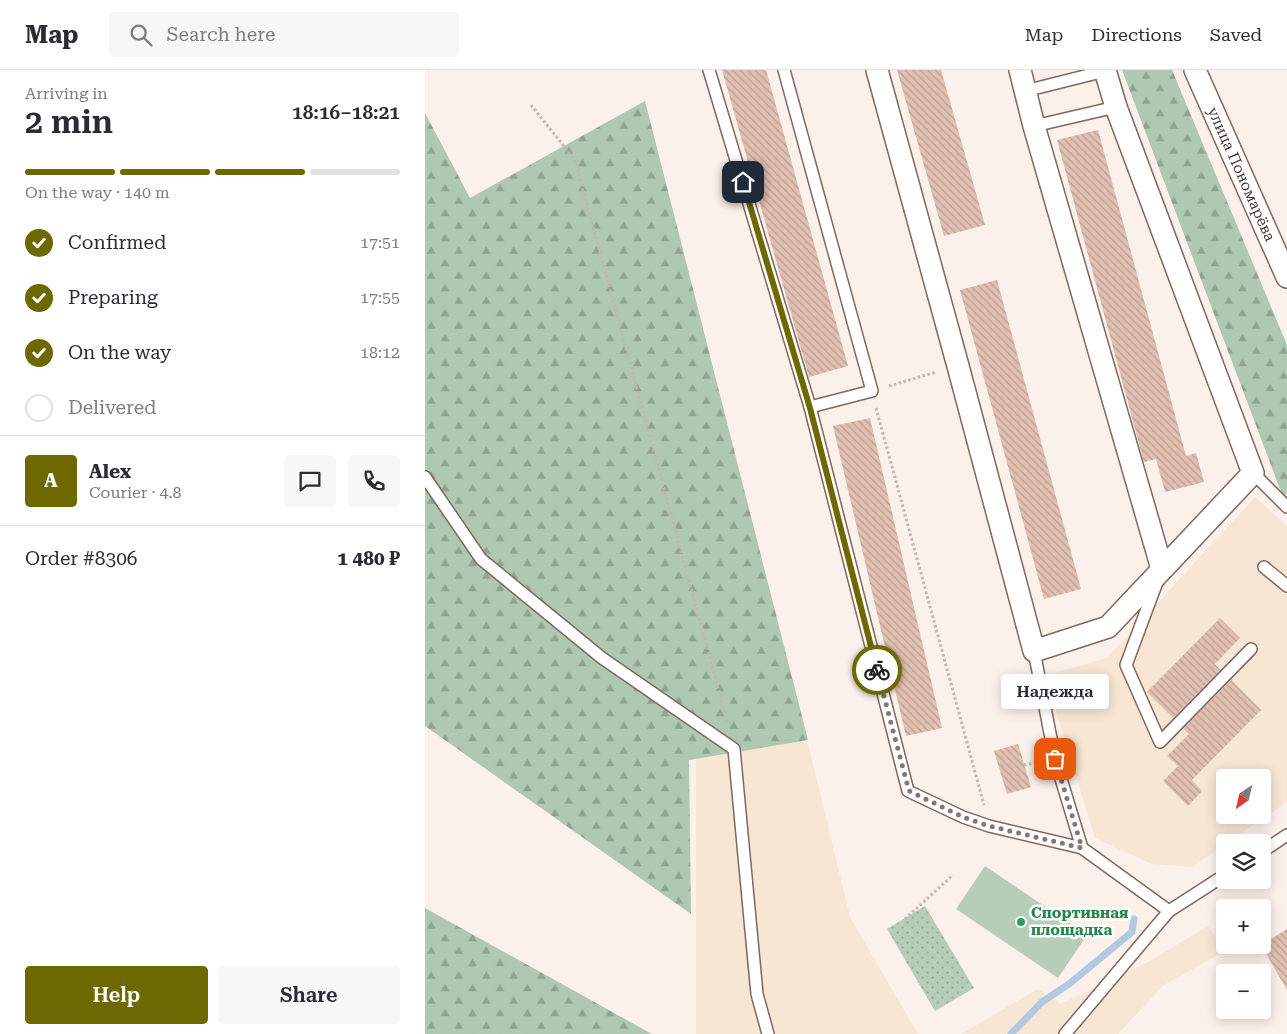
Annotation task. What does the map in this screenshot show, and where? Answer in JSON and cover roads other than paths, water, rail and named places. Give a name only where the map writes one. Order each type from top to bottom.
[{"type":"street","points":[[877,70],[1034,651],[1108,626],[1253,473],[1116,107],[1105,70]]},
{"type":"street","points":[[1020,70],[1034,126],[1162,569]]},
{"type":"street","name":"улица Пономарёва","points":[[1195,70],[1287,277]]},
{"type":"lane","points":[[709,70],[810,408],[909,791],[963,817],[989,826],[1082,848],[1169,911]]},
{"type":"lane","points":[[784,70],[871,391],[810,408]]},
{"type":"lane","points":[[1025,90],[1105,70]]},
{"type":"lane","points":[[1034,126],[1116,107]]},
{"type":"lane","points":[[1253,473],[1287,507]]},
{"type":"lane","points":[[425,477],[481,559],[602,658],[734,749],[757,994],[768,1034]]},
{"type":"lane","points":[[1264,566],[1287,586]]},
{"type":"lane","points":[[1162,569],[1126,665],[1160,742],[1251,650]]},
{"type":"lane","points":[[1034,651],[1055,759],[1082,848]]},
{"type":"lane","points":[[1271,846],[1287,835]]},
{"type":"lane","points":[[1065,1034],[1169,911],[1216,881]]},
{"type":"waterway","points":[[1011,1034],[1042,1002],[1069,984],[1132,932],[1134,919]]},
{"type":"place","name":"Надежда","points":[[1055,759]]},
{"type":"place","name":"Спортивная площадка","points":[[1021,922]]}]
